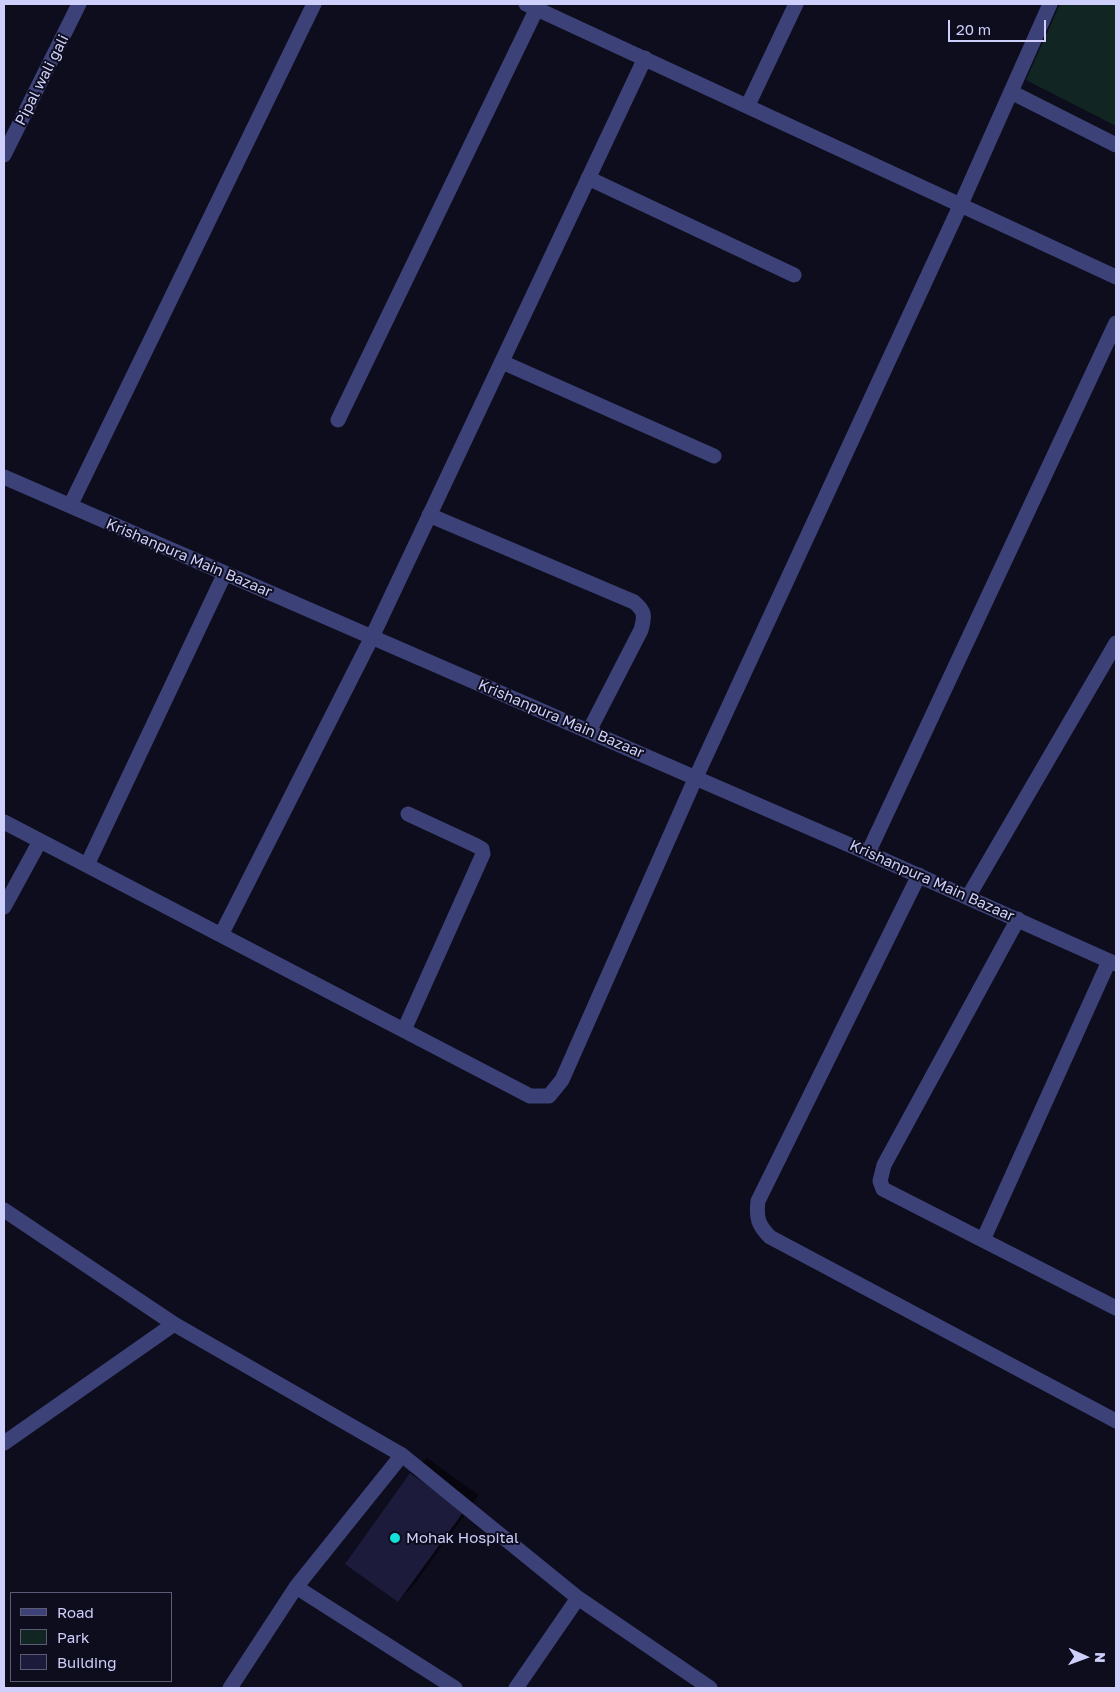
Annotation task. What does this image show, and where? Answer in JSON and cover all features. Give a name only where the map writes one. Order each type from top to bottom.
[{"type":"street","name":"Pipal wali gali","points":[[4,155],[80,4]]},
{"type":"street","points":[[70,506],[314,4]]},
{"type":"street","points":[[748,105],[796,4]]},
{"type":"street","points":[[4,822],[530,1096],[549,1096],[562,1080],[696,778],[961,204],[1050,4]]},
{"type":"street","points":[[338,420],[534,5],[1116,278]]},
{"type":"street","points":[[221,935],[372,637],[645,58]]},
{"type":"street","points":[[1010,92],[1116,145]]},
{"type":"street","points":[[588,178],[794,275]]},
{"type":"street","points":[[868,852],[1116,323]]},
{"type":"street","points":[[502,362],[714,456]]},
{"type":"street","name":"Krishanpura Main Bazaar","points":[[4,477],[868,852],[1113,962]]},
{"type":"street","points":[[429,515],[634,602],[642,609],[645,615],[641,630],[589,731]]},
{"type":"street","points":[[87,866],[225,573]]},
{"type":"street","points":[[968,897],[1116,643]]},
{"type":"street","points":[[404,1030],[483,854],[482,849],[475,845],[408,814]]},
{"type":"street","points":[[4,907],[40,841]]},
{"type":"street","points":[[919,875],[758,1201],[756,1215],[760,1227],[770,1237],[1116,1421]]},
{"type":"street","points":[[1018,919],[884,1165],[880,1181],[882,1189],[1116,1308]]},
{"type":"street","points":[[983,1240],[1113,962]]},
{"type":"street","points":[[4,1210],[174,1324],[402,1455],[578,1598],[710,1688]]},
{"type":"street","points":[[4,1443],[174,1324]]},
{"type":"street","points":[[230,1688],[296,1587],[402,1455]]},
{"type":"street","points":[[296,1587],[455,1688]]},
{"type":"street","points":[[516,1688],[578,1598]]},
{"type":"green space","points":[[1060,4],[1116,4],[1116,126],[1026,80]]},
{"type":"building","points":[[410,1473],[464,1511],[398,1602],[345,1564]]},
{"type":"place","name":"Mohak Hospital","points":[[395,1538]]}]
